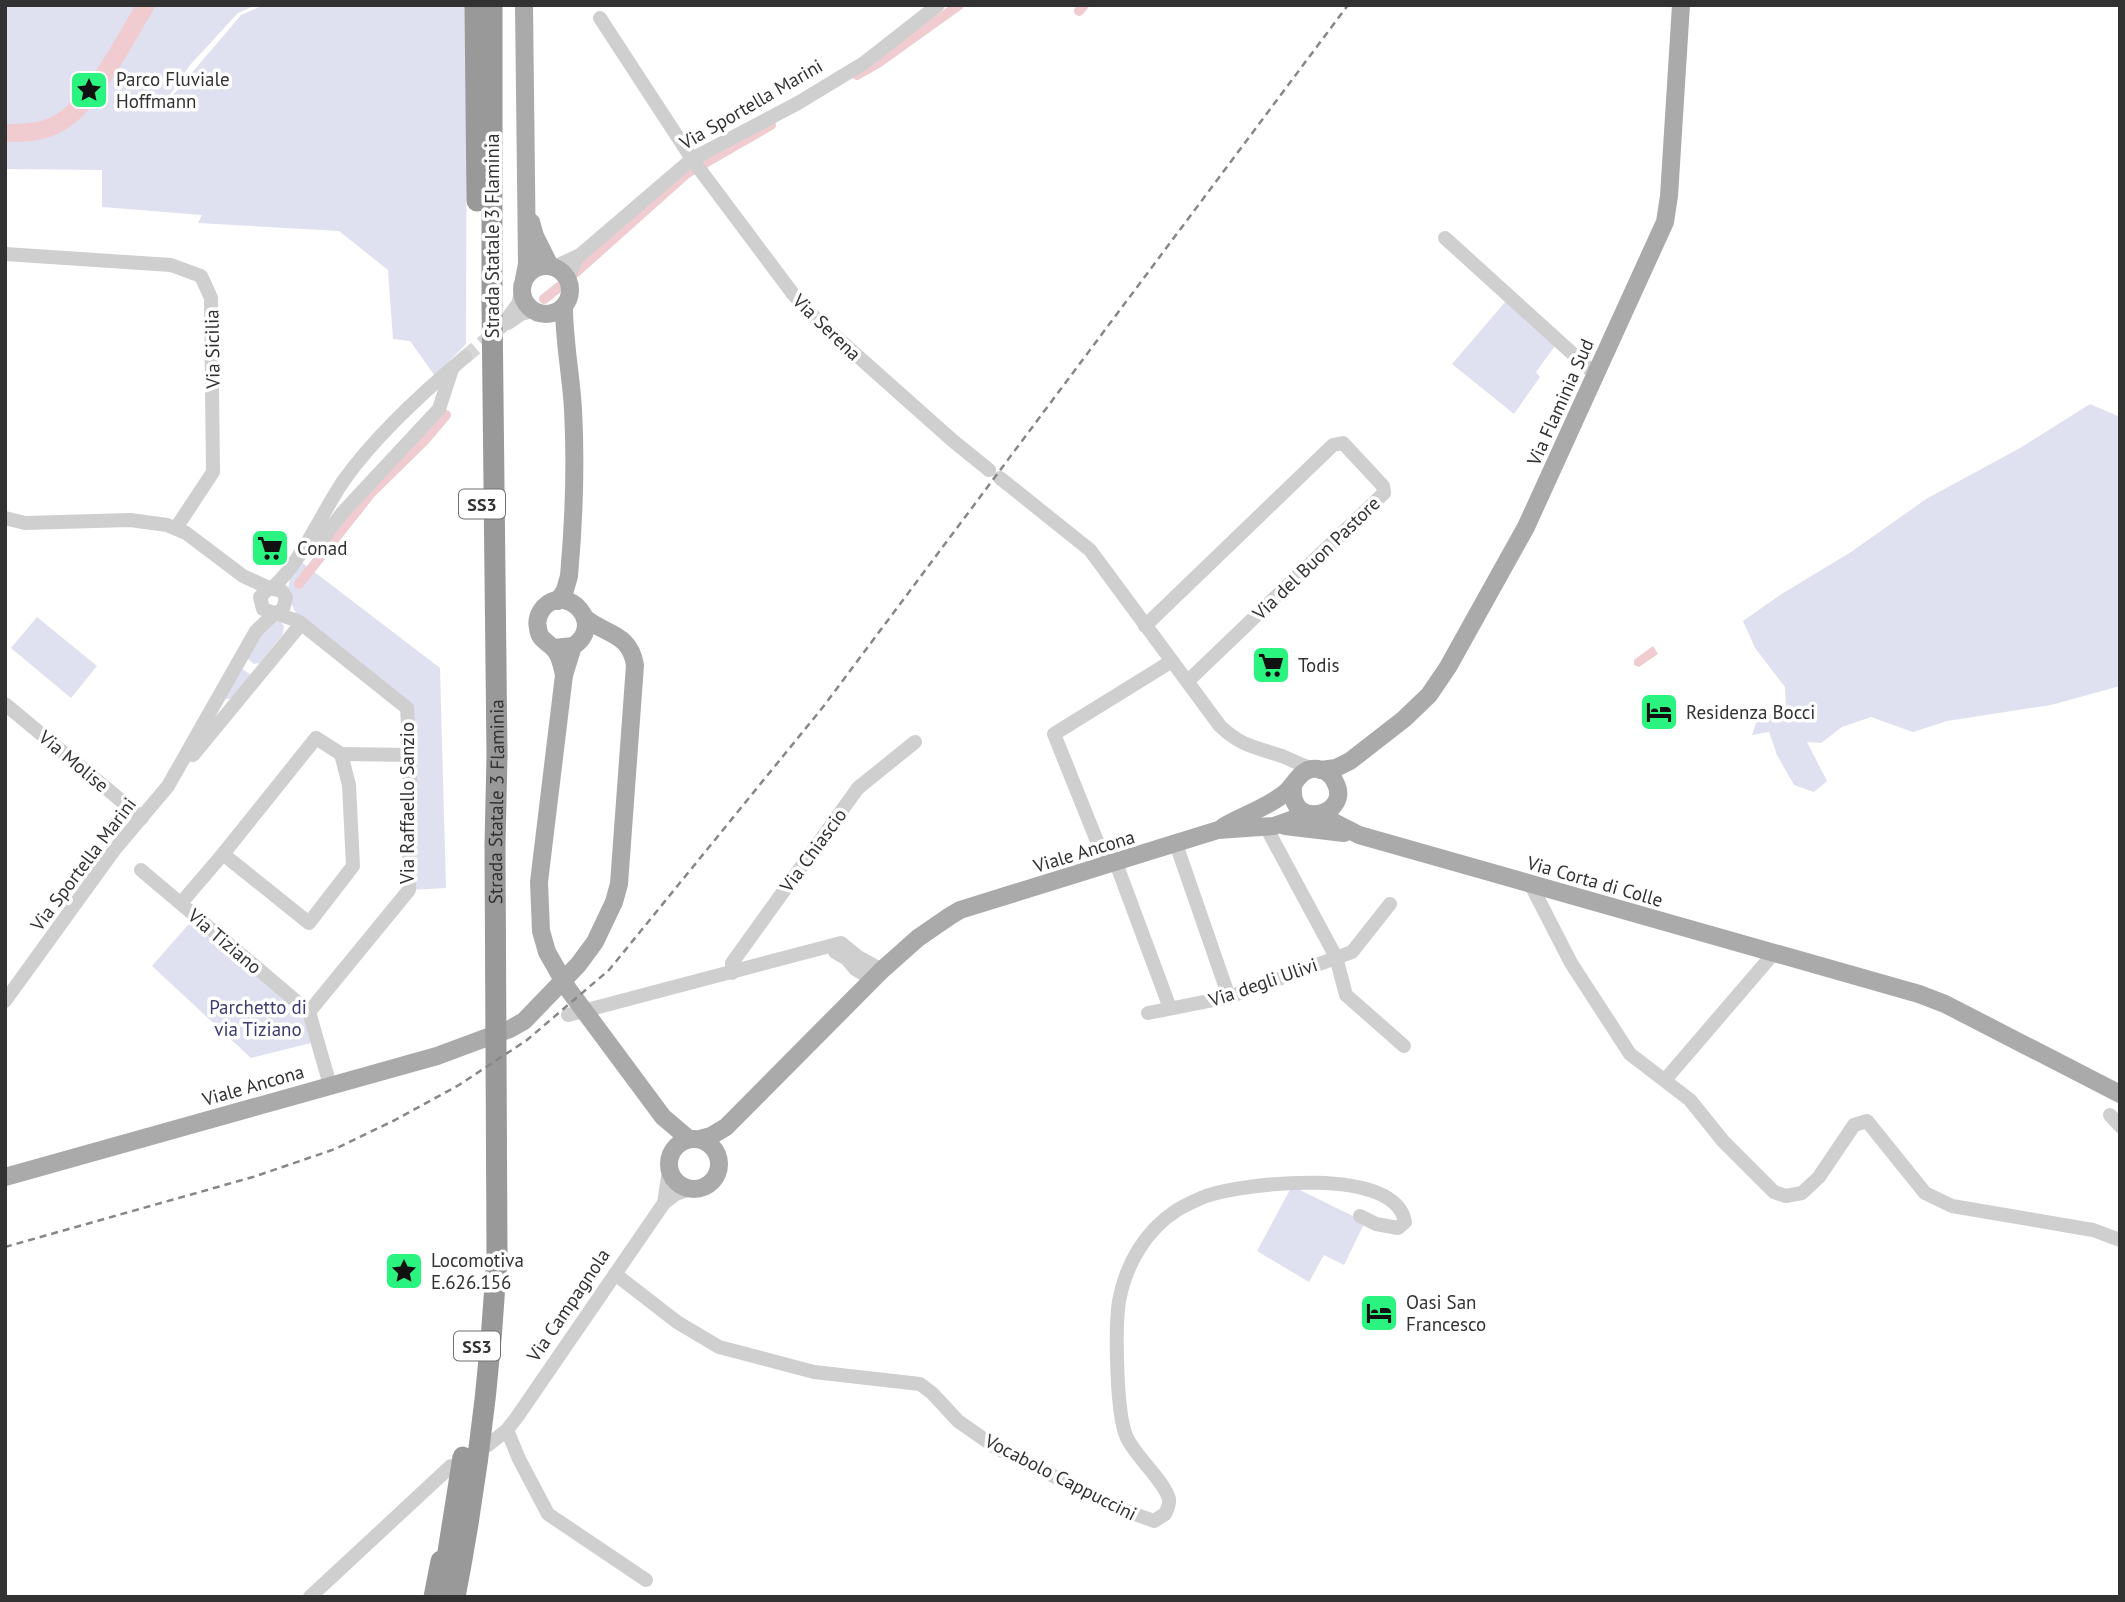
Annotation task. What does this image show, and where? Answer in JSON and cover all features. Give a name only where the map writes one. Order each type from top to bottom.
[{"type":"highway","name":"Strada Statale 3 Flaminia","points":[[475,5],[484,665],[482,849],[491,1002]]},
{"type":"highway","name":"Strada Statale 3 Flaminia","points":[[441,1597],[480,1319],[490,1090],[497,756],[492,331],[492,5]]},
{"type":"highway","name":"Strada Statale 3 Flaminia","points":[[455,1597],[472,1508],[494,1312],[497,1253],[490,1090]]},
{"type":"highway","points":[[463,1597],[472,1508]]},
{"type":"highway","points":[[434,1597],[453,1522]]},
{"type":"main road","points":[[524,5],[527,264],[523,300],[552,324],[569,352]]},
{"type":"main road","name":"Via Flaminia Sud","points":[[1294,784],[1303,773],[1336,768],[1350,761],[1429,695],[1448,667],[1526,527],[1665,222],[1681,5]]},
{"type":"main road","points":[[527,209],[534,236],[552,266],[565,274],[570,295],[564,307],[564,327],[569,352],[575,460],[569,576],[558,601]]},
{"type":"main road","name":"Via Sportella Marini","points":[[523,286],[535,268],[552,266]]},
{"type":"main road","points":[[536,312],[552,314],[564,307]]},
{"type":"main road","points":[[569,576],[586,626],[564,674],[539,881],[541,931],[547,952],[568,989],[663,1117],[688,1142],[706,1141],[715,1150]]},
{"type":"main road","points":[[564,674],[561,660],[554,648],[541,638],[537,622],[544,608],[558,601],[571,602],[581,612]]},
{"type":"main road","name":"Viale Ancona","points":[[5,1177],[437,1056],[510,1029],[538,1008],[578,965],[606,922],[619,884],[635,664],[630,646],[581,612]]},
{"type":"main road","points":[[554,648],[566,649],[606,631]]},
{"type":"main road","name":"Via Flaminia Sud","points":[[1313,814],[1325,812],[1350,761]]},
{"type":"main road","points":[[1317,770],[1334,779],[1336,794]]},
{"type":"main road","points":[[1294,784],[1294,800],[1297,806],[1313,814]]},
{"type":"main road","name":"Viale Ancona","points":[[1262,823],[1280,797],[1294,784]]},
{"type":"main road","name":"Via Corta di Colle","points":[[1336,794],[1344,817],[1364,837]]},
{"type":"main road","name":"Viale Ancona","points":[[961,910],[1219,830],[1313,814]]},
{"type":"main road","name":"Via Corta di Colle","points":[[1313,814],[1364,837],[1945,1004],[2120,1094]]},
{"type":"main road","name":"Viale Ancona","points":[[1262,823],[1364,837]]},
{"type":"main road","name":"Via Campagnola","points":[[669,1170],[668,1162],[688,1142],[712,1136],[726,1127],[877,975],[918,938],[961,910]]},
{"type":"main road","name":"Via Campagnola","points":[[690,1189],[706,1186],[717,1174],[719,1166],[715,1150],[726,1127]]},
{"type":"main road","points":[[669,1170],[677,1182],[690,1189]]},
{"type":"street","name":"Via Sportella Marini","points":[[552,266],[580,255],[692,159],[798,103],[864,62],[938,5]]},
{"type":"street","name":"Via Serena","points":[[600,18],[692,159],[793,294],[816,319],[952,440],[1090,550],[1220,726],[1234,739],[1246,746],[1317,770]]},
{"type":"street","points":[[1445,238],[1595,374]]},
{"type":"street","name":"Via Sicilia","points":[[5,254],[171,265],[201,276],[211,298],[213,472],[176,528]]},
{"type":"street","points":[[568,280],[580,255]]},
{"type":"street","points":[[523,286],[518,304],[501,327],[521,314],[536,312]]},
{"type":"street","name":"Via Sportella Marini","points":[[168,786],[333,497],[393,423],[465,357]]},
{"type":"street","points":[[299,553],[320,542],[343,512],[439,409],[453,368]]},
{"type":"street","name":"Via del Buon Pastore","points":[[1145,626],[1334,445],[1343,443],[1383,486],[1384,493],[1188,681]]},
{"type":"street","name":"Via Raffaello Sanzio","points":[[5,518],[25,523],[157,522],[176,528],[243,576],[407,708],[410,755],[410,890],[309,1012]]},
{"type":"street","name":"Via Sportella Marini","points":[[5,1001],[101,869],[300,622]]},
{"type":"street","points":[[1170,1009],[1112,864],[1054,734],[1172,662]]},
{"type":"street","name":"Via Molise","points":[[5,705],[142,818]]},
{"type":"street","points":[[181,903],[316,738],[341,754],[410,755]]},
{"type":"street","name":"Via Chiascio","points":[[732,973],[732,963],[858,788],[915,742]]},
{"type":"street","points":[[223,854],[309,923],[353,866],[349,785],[341,754]]},
{"type":"street","points":[[1282,756],[1293,769],[1294,784]]},
{"type":"street","name":"Via degli Ulivi","points":[[1262,823],[1336,957],[1346,995],[1404,1046]]},
{"type":"street","points":[[1176,844],[1229,998]]},
{"type":"street","name":"Via Tiziano","points":[[141,870],[309,1012]]},
{"type":"street","points":[[1531,885],[1571,962],[1630,1054],[1690,1100],[1723,1141],[1774,1192],[1786,1196],[1802,1193],[1819,1177],[1854,1125],[1867,1121],[1925,1193],[1952,1206],[2093,1230],[2120,1240]]},
{"type":"street","name":"Via degli Ulivi","points":[[1148,1013],[1229,998],[1352,952],[1391,904]]},
{"type":"street","points":[[568,1015],[841,943],[877,975]]},
{"type":"street","points":[[824,947],[841,955],[851,965],[877,975]]},
{"type":"street","points":[[1665,1080],[1774,953]]},
{"type":"street","points":[[850,1002],[854,986],[851,965]]},
{"type":"street","points":[[309,1012],[330,1085]]},
{"type":"street","name":"Via Campagnola","points":[[664,1203],[669,1170]]},
{"type":"street","name":"Vocabolo Cappuccini","points":[[615,1274],[677,1322],[719,1348],[814,1372],[920,1384],[958,1421],[998,1449],[1121,1509],[1154,1521],[1165,1514],[1169,1499],[1127,1438],[1119,1391],[1119,1306],[1123,1284],[1136,1252],[1158,1226],[1191,1203],[1208,1196],[1288,1183],[1332,1182],[1382,1195],[1395,1201],[1403,1210],[1405,1222],[1398,1228],[1388,1227],[1360,1216]]},
{"type":"street","name":"Via Campagnola","points":[[488,1445],[507,1430],[664,1203],[690,1189]]},
{"type":"street","points":[[507,1430],[548,1514],[646,1580]]},
{"type":"street","points":[[310,1597],[452,1466]]},
{"type":"green space","points":[[5,5],[256,5],[238,13],[190,65],[157,114],[241,15],[264,5],[467,5],[466,344],[435,376],[410,341],[393,339],[388,270],[339,231],[198,223],[202,215],[102,207],[102,170],[5,169]]},
{"type":"green space","points":[[1506,301],[1555,346],[1536,372],[1540,377],[1514,414],[1452,364]]},
{"type":"green space","points":[[2090,404],[2120,417],[2120,686],[2051,705],[1947,721],[1913,732],[1871,717],[1842,727],[1821,743],[1807,742],[1827,781],[1814,792],[1794,785],[1777,755],[1769,732],[1752,735],[1758,717],[1786,712],[1785,687],[1755,648],[1743,621],[1851,552],[1926,499],[2020,448]]},
{"type":"green space","points":[[300,561],[440,668],[446,888],[411,890],[409,708],[300,620],[291,604],[288,590],[291,577]]},
{"type":"green space","points":[[37,617],[97,666],[71,698],[11,648]]},
{"type":"green space","points":[[280,621],[284,626],[283,634],[260,663],[254,664],[248,659],[248,654],[266,622]]},
{"type":"green space","points":[[241,668],[251,675],[231,699],[226,699],[225,695]]},
{"type":"green space","name":"Parchetto di via Tiziano","points":[[195,917],[302,1013],[311,1043],[251,1058],[152,966]]},
{"type":"green space","points":[[1292,1186],[1365,1222],[1344,1265],[1324,1255],[1309,1282],[1257,1251]]},
{"type":"shaded area","points":[[1653,646],[1658,654],[1639,667],[1634,665],[1634,660]]},
{"type":"waterway","points":[[5,133],[39,131],[72,114],[107,70],[146,5]]},
{"type":"waterway","points":[[857,75],[959,5]]},
{"type":"waterway","points":[[1079,11],[1084,5]]},
{"type":"waterway","points":[[575,273],[686,174],[771,125]]},
{"type":"waterway","points":[[544,299],[563,284]]},
{"type":"waterway","points":[[299,584],[371,493],[424,441],[446,415]]},
{"type":"tunnel","points":[[465,357],[494,333]]},
{"type":"railway","points":[[5,1247],[253,1177],[335,1149],[459,1085],[527,1040],[609,970],[823,707],[1348,5]]},
{"type":"place","name":"Parco Fluviale Hoffmann","points":[[89,90]]},
{"type":"place","name":"Conad","points":[[270,548]]},
{"type":"place","name":"Todis","points":[[1271,665]]},
{"type":"place","name":"Residenza Bocci","points":[[1659,712]]},
{"type":"place","name":"Locomotiva E.626.156","points":[[404,1271]]},
{"type":"place","name":"Oasi San Francesco","points":[[1379,1313]]}]
